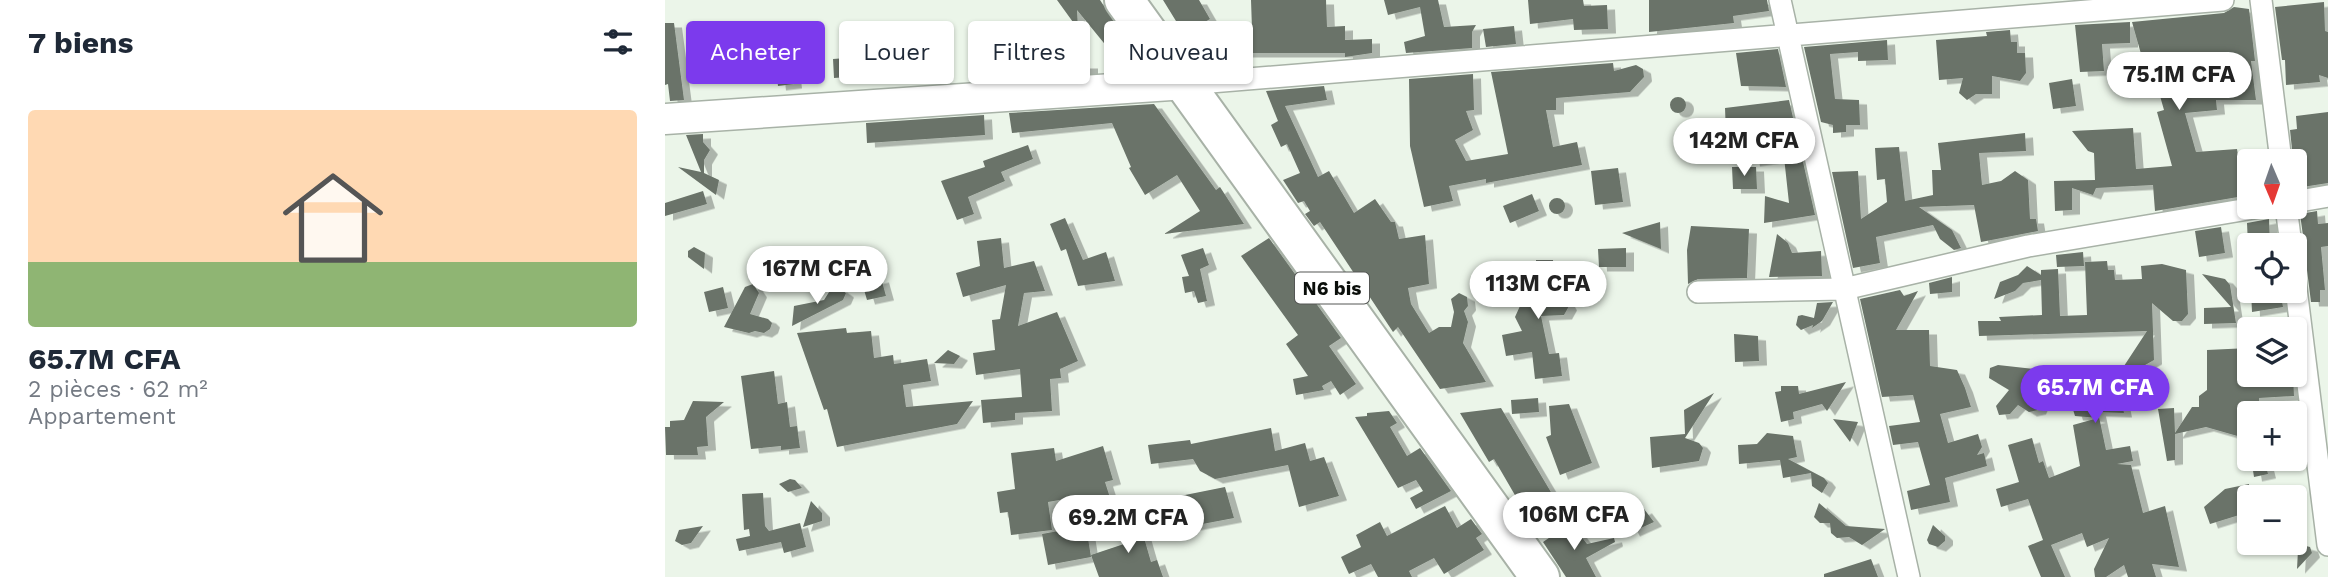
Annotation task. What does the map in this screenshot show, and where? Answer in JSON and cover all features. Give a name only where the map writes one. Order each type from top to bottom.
[{"type":"highway","name":"N6 bis","points":[[1124,0],[1140,21]]},
{"type":"highway","name":"N6 bis","points":[[1186,84],[1540,577]]},
{"type":"main road","points":[[665,119],[1186,84]]},
{"type":"street","points":[[1780,0],[1909,577]]},
{"type":"street","points":[[1253,78],[2223,0]]},
{"type":"street","points":[[2261,0],[2280,149]]},
{"type":"street","points":[[2307,200],[2328,196]]},
{"type":"street","points":[[1698,292],[1844,289],[2028,246],[2237,211]]},
{"type":"street","points":[[2298,303],[2328,545]]},
{"type":"building","points":[[1057,0],[1100,0],[1114,21],[1104,21],[1104,43],[1090,26],[1090,21],[1086,21],[1077,10],[1078,21],[1072,21]]},
{"type":"building","points":[[1163,0],[1199,0],[1210,19],[1207,21],[1176,21]]},
{"type":"building","points":[[1251,0],[1326,0],[1327,27],[1345,26],[1345,40],[1372,39],[1372,53],[1345,57],[1345,53],[1253,53]]},
{"type":"building","points":[[1384,0],[1438,0],[1444,27],[1476,25],[1472,32],[1472,48],[1406,53],[1404,42],[1425,36],[1420,7],[1388,15]]},
{"type":"building","points":[[1528,0],[1583,0],[1584,6],[1607,5],[1608,29],[1574,30],[1573,19],[1530,24]]},
{"type":"building","points":[[1649,0],[1767,0],[1769,11],[1733,16],[1734,23],[1649,32]]},
{"type":"building","points":[[2324,2],[2325,31],[2328,32],[2328,78],[2319,75],[2320,82],[2286,85],[2285,60],[2282,60],[2275,7]]},
{"type":"building","points":[[2234,7],[2249,9],[2256,100],[2216,100],[2217,110],[2185,113],[2196,152],[2237,149],[2237,197],[2155,211],[2153,185],[2096,188],[2093,195],[2072,188],[2072,210],[2055,211],[2054,181],[2095,180],[2094,153],[2088,151],[2072,131],[2133,128],[2136,169],[2172,166],[2157,112],[2164,110],[2152,68],[2145,68],[2132,22],[2224,13]]},
{"type":"building","points":[[2130,22],[2130,43],[2102,44],[2104,71],[2080,72],[2075,25]]},
{"type":"building","points":[[665,23],[674,23],[684,100],[670,101],[668,84],[665,85]]},
{"type":"building","points":[[1514,26],[1516,44],[1486,47],[1483,29]]},
{"type":"building","points":[[2010,30],[2011,42],[2017,42],[2017,53],[2025,53],[2026,73],[2020,81],[1992,76],[1992,94],[1976,94],[1967,100],[1959,93],[1963,78],[1939,80],[1936,40],[1987,36],[1986,32]]},
{"type":"building","points":[[1887,40],[1888,60],[1858,61],[1858,52],[1830,54],[1835,99],[1859,100],[1860,125],[1846,125],[1846,132],[1833,133],[1833,125],[1821,122],[1804,47]]},
{"type":"building","points":[[1778,49],[1786,87],[1741,86],[1736,53]]},
{"type":"building","points":[[833,59],[839,59],[839,78],[834,78]]},
{"type":"building","points":[[1613,63],[1614,71],[1636,65],[1643,69],[1644,77],[1630,92],[1556,98],[1556,110],[1546,110],[1553,147],[1577,142],[1582,165],[1486,183],[1486,179],[1449,186],[1453,201],[1424,207],[1410,146],[1409,79],[1473,74],[1474,110],[1466,111],[1473,130],[1455,140],[1466,161],[1508,154],[1491,72]]},
{"type":"building","points":[[2072,79],[2076,106],[2053,109],[2049,83]]},
{"type":"building","points":[[1324,86],[1327,100],[1285,106],[1318,177],[1329,171],[1354,213],[1375,199],[1391,222],[1395,222],[1399,239],[1425,235],[1429,284],[1408,288],[1411,304],[1429,333],[1439,327],[1451,327],[1454,312],[1451,299],[1459,293],[1467,297],[1468,306],[1464,311],[1468,322],[1463,343],[1486,382],[1440,389],[1398,327],[1393,332],[1320,222],[1314,226],[1305,214],[1310,211],[1304,201],[1298,203],[1283,180],[1300,173],[1287,144],[1281,147],[1271,125],[1278,121],[1266,91]]},
{"type":"building","points":[[1678,97],[1684,99],[1684,111],[1678,113],[1672,111],[1670,105],[1672,99]]},
{"type":"building","points":[[1789,100],[1815,215],[1764,223],[1765,196],[1789,203],[1784,157],[1752,162],[1747,133],[1726,134],[1725,108]]},
{"type":"building","points":[[1154,104],[1216,190],[1220,187],[1244,224],[1164,234],[1200,211],[1177,175],[1145,195],[1129,168],[1131,167],[1112,123],[1012,133],[1009,113]]},
{"type":"building","points":[[2328,112],[2328,183],[2307,186],[2307,149],[2292,149],[2290,130],[2297,129],[2296,116]]},
{"type":"building","points":[[984,115],[985,135],[867,143],[866,123]]},
{"type":"building","points":[[2025,133],[2026,151],[1979,153],[1982,185],[2001,181],[2015,171],[2028,180],[2030,219],[2036,219],[2038,231],[1981,242],[1974,205],[1919,207],[1952,230],[1961,248],[1954,250],[1940,239],[1933,225],[1876,237],[1880,263],[1853,268],[1832,172],[1858,171],[1861,219],[1887,202],[1885,179],[1877,180],[1875,148],[1899,147],[1905,201],[1933,195],[1932,170],[1941,170],[1938,143]]},
{"type":"building","points":[[703,134],[703,142],[710,150],[704,160],[704,173],[719,180],[716,195],[678,167],[701,172],[686,135]]},
{"type":"building","points":[[1028,145],[1033,159],[1001,172],[1005,181],[968,197],[974,214],[957,220],[941,181],[985,167],[983,161]]},
{"type":"building","points":[[1732,167],[1756,167],[1757,189],[1733,189]]},
{"type":"building","points":[[1618,168],[1623,202],[1595,205],[1591,171]]},
{"type":"building","points":[[703,191],[707,204],[665,216],[665,203]]},
{"type":"building","points":[[1532,194],[1539,211],[1510,223],[1503,206]]},
{"type":"building","points":[[1557,198],[1565,206],[1557,214],[1549,206]]},
{"type":"building","points":[[2317,211],[2318,224],[2328,223],[2328,246],[2321,247],[2325,290],[2320,290],[2320,302],[2311,302],[2307,270],[2307,233],[2303,233],[2301,219],[2307,219],[2307,213]]},
{"type":"building","points":[[1065,218],[1083,260],[1106,252],[1115,281],[1078,286],[1066,249],[1061,251],[1050,224]]},
{"type":"building","points":[[2269,219],[2270,233],[2247,233],[2247,223]]},
{"type":"building","points":[[1660,222],[1661,249],[1622,233]]},
{"type":"building","points":[[1691,226],[1749,229],[1747,278],[1698,279],[1688,284],[1687,250]]},
{"type":"building","points":[[2221,227],[2225,253],[2199,257],[2195,231]]},
{"type":"building","points":[[1777,234],[1788,243],[1792,253],[1821,251],[1822,276],[1769,277]]},
{"type":"building","points":[[1001,238],[1004,268],[1034,261],[1045,291],[1024,293],[1018,326],[1057,312],[1078,361],[1060,369],[1061,378],[1050,379],[1052,411],[1015,413],[1015,420],[983,423],[981,400],[1022,397],[1020,369],[976,375],[973,353],[995,350],[992,320],[1000,319],[1006,285],[963,297],[956,273],[980,266],[977,241]]},
{"type":"building","points":[[1269,238],[1341,338],[1329,346],[1356,384],[1340,395],[1331,381],[1322,386],[1324,390],[1296,395],[1293,379],[1308,376],[1286,344],[1298,335],[1241,256]]},
{"type":"building","points":[[694,247],[705,253],[704,269],[688,257],[688,251]]},
{"type":"building","points":[[1203,248],[1209,265],[1200,269],[1207,301],[1198,303],[1194,291],[1185,293],[1182,277],[1189,276],[1181,255]]},
{"type":"building","points":[[1626,248],[1626,267],[1599,267],[1598,249]]},
{"type":"building","points":[[2083,252],[2084,266],[2057,267],[2056,255]]},
{"type":"building","points":[[1536,260],[1553,260],[1554,278],[1568,289],[1565,299],[1569,306],[1564,315],[1541,316],[1549,354],[1559,353],[1562,376],[1535,379],[1532,352],[1506,356],[1502,335],[1522,331],[1515,317],[1520,306],[1515,296],[1521,290],[1531,288],[1536,277]]},
{"type":"building","points":[[2107,261],[2108,270],[2114,270],[2115,280],[2142,279],[2141,266],[2162,264],[2186,270],[2188,314],[2182,321],[2173,321],[2152,303],[2154,360],[2138,369],[2126,368],[2124,374],[2130,373],[2108,391],[2121,398],[2124,413],[2098,412],[2106,450],[2130,446],[2133,461],[2117,464],[2131,465],[2143,513],[2165,506],[2179,567],[2152,564],[2156,577],[2128,577],[2124,565],[2106,577],[2095,577],[2094,569],[2109,538],[2087,547],[2082,533],[2051,545],[2065,577],[2041,577],[2028,546],[2043,540],[2028,499],[2001,507],[1996,489],[2019,482],[2008,445],[2032,438],[2039,463],[2043,461],[2049,478],[2080,466],[2073,425],[2098,418],[2075,416],[2066,387],[2069,380],[2107,375],[2112,368],[2124,366],[2147,331],[1979,336],[1978,321],[2001,321],[1999,317],[2042,315],[2041,280],[2023,283],[2015,291],[1994,299],[2000,282],[2018,275],[2027,266],[2041,275],[2041,270],[2058,269],[2060,316],[2087,315],[2085,262]]},
{"type":"building","points":[[2202,274],[2225,279],[2230,285],[2236,323],[2204,324],[2204,308],[2231,307]]},
{"type":"building","points":[[1952,277],[1952,292],[1930,294],[1929,283]]},
{"type":"building","points":[[881,278],[886,296],[867,300],[862,283]]},
{"type":"building","points":[[753,284],[759,293],[750,314],[768,319],[772,323],[770,329],[764,333],[749,333],[724,327],[745,287]]},
{"type":"building","points":[[723,287],[728,308],[709,312],[704,292]]},
{"type":"building","points":[[839,288],[846,293],[843,300],[792,326],[794,306],[824,300],[831,289]]},
{"type":"building","points":[[1900,290],[1904,296],[1918,291],[1896,330],[1929,330],[1930,366],[1957,370],[1971,407],[1940,414],[1948,443],[1978,434],[1982,447],[1977,455],[1984,453],[1987,466],[1945,478],[1950,502],[1911,510],[1907,491],[1930,485],[1918,442],[1893,445],[1889,426],[1920,422],[1913,395],[1882,397],[1860,299]]},
{"type":"building","points":[[1833,302],[1822,321],[1812,328],[1813,325],[1801,330],[1796,325],[1798,316],[1814,318],[1817,303]]},
{"type":"building","points":[[2252,303],[2282,303],[2283,307],[2252,312]]},
{"type":"building","points":[[846,328],[847,333],[871,331],[874,358],[893,355],[894,364],[927,359],[931,381],[903,385],[906,407],[973,401],[957,424],[837,447],[827,409],[824,410],[797,333]]},
{"type":"building","points":[[1734,334],[1758,336],[1759,361],[1735,362]]},
{"type":"building","points":[[2237,349],[2237,387],[2294,387],[2294,396],[2237,401],[2237,436],[2206,427],[2175,434],[2175,460],[2167,461],[2158,409],[2174,408],[2175,433],[2192,407],[2199,407],[2199,396],[2207,390],[2207,350]]},
{"type":"building","points":[[948,350],[960,356],[954,364],[934,363]]},
{"type":"building","points":[[1998,365],[2035,369],[2034,392],[2042,401],[2038,410],[2029,412],[2018,405],[2010,414],[1999,415],[1996,406],[2009,390],[1989,378],[1990,368]]},
{"type":"building","points":[[774,371],[778,404],[787,402],[790,427],[797,426],[800,448],[781,450],[781,446],[751,449],[741,376]]},
{"type":"building","points":[[1846,382],[1827,411],[1822,404],[1793,412],[1794,419],[1781,422],[1775,392],[1781,391],[1781,386],[1798,386],[1799,394]]},
{"type":"building","points":[[1714,393],[1685,438],[1699,443],[1703,448],[1699,461],[1652,468],[1650,437],[1685,434],[1684,410]]},
{"type":"building","points":[[1538,398],[1539,412],[1512,414],[1511,400]]},
{"type":"building","points":[[693,401],[724,402],[706,417],[708,446],[697,447],[698,455],[666,455],[665,427],[670,427],[670,421],[684,420]]},
{"type":"building","points":[[1569,404],[1592,463],[1560,475],[1546,437],[1551,435],[1549,406]]},
{"type":"building","points":[[1501,408],[1558,504],[1530,521],[1494,459],[1489,462],[1460,413]]},
{"type":"building","points":[[1389,411],[1397,423],[1390,427],[1407,456],[1420,448],[1451,491],[1416,509],[1410,498],[1423,491],[1416,480],[1398,488],[1355,417]]},
{"type":"building","points":[[1833,419],[1858,422],[1850,442]]},
{"type":"building","points":[[1271,428],[1275,451],[1305,443],[1310,461],[1324,457],[1339,496],[1299,507],[1288,465],[1215,479],[1200,471],[1193,459],[1151,464],[1148,445],[1190,440],[1191,444]]},
{"type":"building","points":[[1767,433],[1793,436],[1797,457],[1788,459],[1824,478],[1828,483],[1822,493],[1812,486],[1811,473],[1783,478],[1780,460],[1739,464],[1738,445],[1757,444]]},
{"type":"building","points":[[1103,446],[1113,480],[1105,482],[1112,504],[1092,509],[1088,495],[1048,502],[1052,530],[1011,535],[1008,512],[1000,513],[997,492],[1015,489],[1011,453],[1054,448],[1056,461]]},
{"type":"building","points":[[2253,471],[2267,471],[2268,474],[2254,477]]},
{"type":"building","points":[[790,479],[795,480],[802,488],[788,492],[779,484]]},
{"type":"building","points":[[2237,486],[2237,516],[2210,524],[2204,507],[2225,489]]},
{"type":"building","points":[[1225,487],[1234,518],[1171,530],[1165,499]]},
{"type":"building","points":[[763,493],[765,526],[769,531],[800,523],[806,547],[784,553],[781,542],[739,551],[736,539],[750,536],[749,529],[744,530],[742,494]]},
{"type":"building","points":[[811,501],[822,513],[822,521],[803,527]]},
{"type":"building","points":[[1819,503],[1846,526],[1885,529],[1862,545],[1849,537],[1837,538],[1831,533],[1830,523],[1820,523],[1814,517]]},
{"type":"building","points":[[1445,506],[1457,528],[1471,519],[1482,534],[1476,538],[1484,550],[1444,574],[1434,558],[1409,571],[1412,577],[1378,577],[1371,564],[1349,574],[1341,557],[1361,547],[1356,535],[1380,522],[1387,536]]},
{"type":"building","points":[[1644,509],[1654,522],[1632,532],[1625,518]]},
{"type":"building","points":[[1136,510],[1151,562],[1157,560],[1163,577],[1099,577],[1091,555],[1130,542],[1121,515]]},
{"type":"building","points":[[1571,523],[1587,544],[1614,538],[1615,542],[1586,558],[1596,577],[1566,577],[1543,542]]},
{"type":"building","points":[[1933,525],[1945,536],[1945,541],[1938,547],[1929,544],[1927,540]]},
{"type":"building","points":[[703,526],[691,543],[682,545],[675,541],[679,530]]},
{"type":"building","points":[[1086,526],[1091,557],[1048,565],[1042,534]]},
{"type":"building","points":[[2307,546],[2310,547],[2312,553],[2297,569],[2298,555],[2307,555]]},
{"type":"building","points":[[1871,559],[1878,577],[1824,577],[1824,574]]}]
